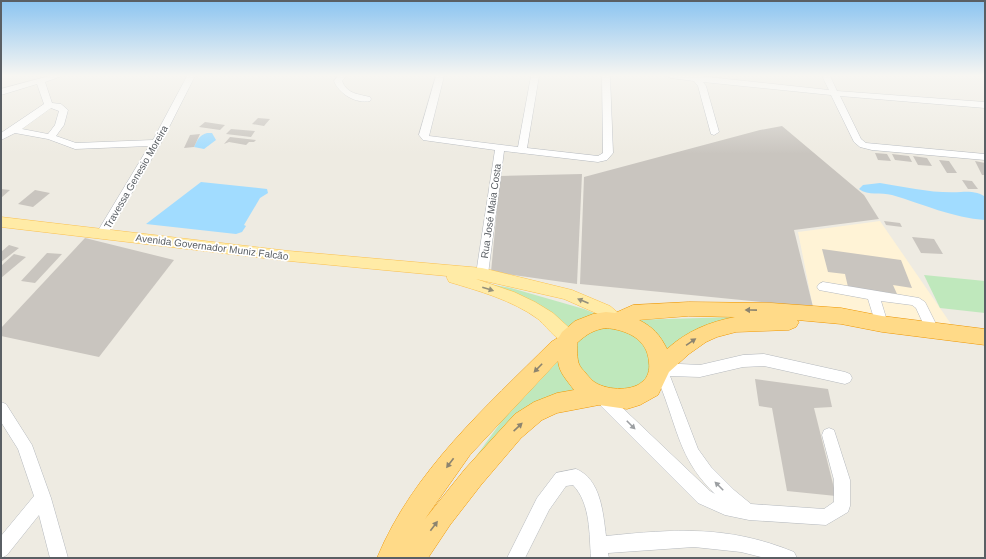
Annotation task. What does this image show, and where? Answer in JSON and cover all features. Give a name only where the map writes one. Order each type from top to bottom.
[{"type":"highway","points":[[617,321],[633,313],[689,309],[771,310],[841,316],[878,323],[985,337]]},
{"type":"highway","points":[[390,558],[417,508],[462,447],[558,348],[582,327],[593,322],[606,320],[617,321],[633,326],[654,343],[659,355],[660,369]]},
{"type":"highway","points":[[413,558],[432,528],[474,476],[518,427],[535,413],[560,402],[601,396],[627,398],[640,395],[651,388],[660,369],[688,343],[705,333],[740,324],[782,322],[878,323]]},
{"type":"highway","points":[[568,340],[569,368],[586,388],[601,396]]},
{"type":"main road","name":"Avenida Governador Muniz Falcão","points":[[1,222],[289,256],[424,270],[482,274],[567,294],[604,310],[617,321]]},
{"type":"main road","name":"Avenida Governador Muniz Falcão","points":[[424,270],[497,291],[529,305],[541,313],[568,340]]},
{"type":"street","name":"Travessa Genesio Moreira","points":[[102,234],[156,143],[177,102]]},
{"type":"street","points":[[433,102],[424,135],[426,138],[598,159],[604,158],[608,153],[607,102]]},
{"type":"street","points":[[522,150],[530,102]]},
{"type":"street","points":[[706,102],[714,132]]},
{"type":"street","points":[[838,102],[857,140],[863,145],[985,157]]},
{"type":"street","points":[[948,102],[985,105]]},
{"type":"street","points":[[1,137],[14,130],[49,105],[58,106],[64,110],[62,119],[55,132],[50,137]]},
{"type":"street","points":[[14,130],[50,137],[75,146],[156,143]]},
{"type":"street","name":"Rua José Maia Costa","points":[[482,274],[500,148]]},
{"type":"street","points":[[823,287],[915,301],[921,305],[933,330]]},
{"type":"street","points":[[873,295],[878,323]]},
{"type":"street","points":[[660,369],[700,371],[743,361],[764,360],[845,378]]},
{"type":"street","points":[[660,369],[668,384],[688,445],[701,468],[727,494],[749,512]]},
{"type":"street","points":[[601,396],[704,497],[725,507],[749,512],[826,516],[842,506],[842,480],[829,435]]},
{"type":"street","points":[[1,409],[24,445],[43,498],[59,558]]},
{"type":"street","points":[[516,558],[543,504],[562,480],[576,477],[587,488],[595,511],[599,551],[655,539],[704,538],[743,543],[788,558]]},
{"type":"street","points":[[1,549],[43,498]]},
{"type":"shaded area","points":[[880,221],[951,324],[813,307],[798,232]]},
{"type":"green space","points":[[924,275],[985,281],[985,313],[940,308]]},
{"type":"green space","points":[[488,284],[511,288],[584,309],[601,316],[570,331]]},
{"type":"green space","points":[[735,317],[666,355],[632,320]]},
{"type":"green space","points":[[599,327],[623,329],[643,341],[653,362],[647,382],[625,393],[598,388],[578,370],[575,348],[580,339]]},
{"type":"green space","points":[[559,360],[580,394],[467,469],[506,415]]},
{"type":"water","points":[[207,133],[212,133],[216,140],[204,149],[194,147],[197,140]]},
{"type":"water","points":[[201,182],[267,189],[268,193],[260,198],[244,225],[246,226],[242,232],[236,234],[146,224]]},
{"type":"water","points":[[880,183],[931,191],[971,192],[981,194],[985,197],[985,220],[961,217],[892,195],[870,193],[859,189],[863,185]]},
{"type":"building","points":[[258,118],[270,119],[264,126],[252,124]]},
{"type":"building","points":[[205,122],[225,125],[220,130],[199,127]]},
{"type":"building","points":[[782,126],[864,195],[879,219],[794,230],[813,307],[580,284],[584,177],[760,130]]},
{"type":"building","points":[[231,129],[255,131],[251,137],[226,134]]},
{"type":"building","points":[[200,134],[194,147],[184,148],[190,135]]},
{"type":"building","points":[[230,137],[256,140],[254,142],[249,142],[246,145],[229,142],[224,144]]},
{"type":"building","points":[[875,153],[887,154],[891,161],[878,160]]},
{"type":"building","points":[[892,154],[909,156],[912,162],[895,160]]},
{"type":"building","points":[[913,156],[927,158],[932,166],[918,165]]},
{"type":"building","points":[[939,160],[949,161],[957,173],[947,173]]},
{"type":"building","points":[[975,161],[985,163],[985,175],[982,175]]},
{"type":"building","points":[[582,174],[577,284],[491,272],[500,176]]},
{"type":"building","points":[[962,180],[972,181],[978,189],[968,189]]},
{"type":"building","points":[[1,189],[10,190],[1,198]]},
{"type":"building","points":[[35,190],[50,193],[33,207],[18,204]]},
{"type":"building","points":[[884,221],[900,223],[902,227],[886,225]]},
{"type":"building","points":[[912,237],[934,239],[943,254],[921,253]]},
{"type":"building","points":[[85,238],[174,260],[99,357],[1,336],[1,328]]},
{"type":"building","points":[[9,245],[19,248],[1,262],[1,252]]},
{"type":"building","points":[[822,249],[901,260],[912,288],[893,285],[897,294],[848,287],[845,274],[828,272]]},
{"type":"building","points":[[47,253],[62,254],[35,283],[21,281]]},
{"type":"building","points":[[14,254],[26,257],[1,278],[1,266]]},
{"type":"building","points":[[755,379],[828,389],[832,407],[814,408],[836,496],[787,491],[772,408],[759,406]]}]
